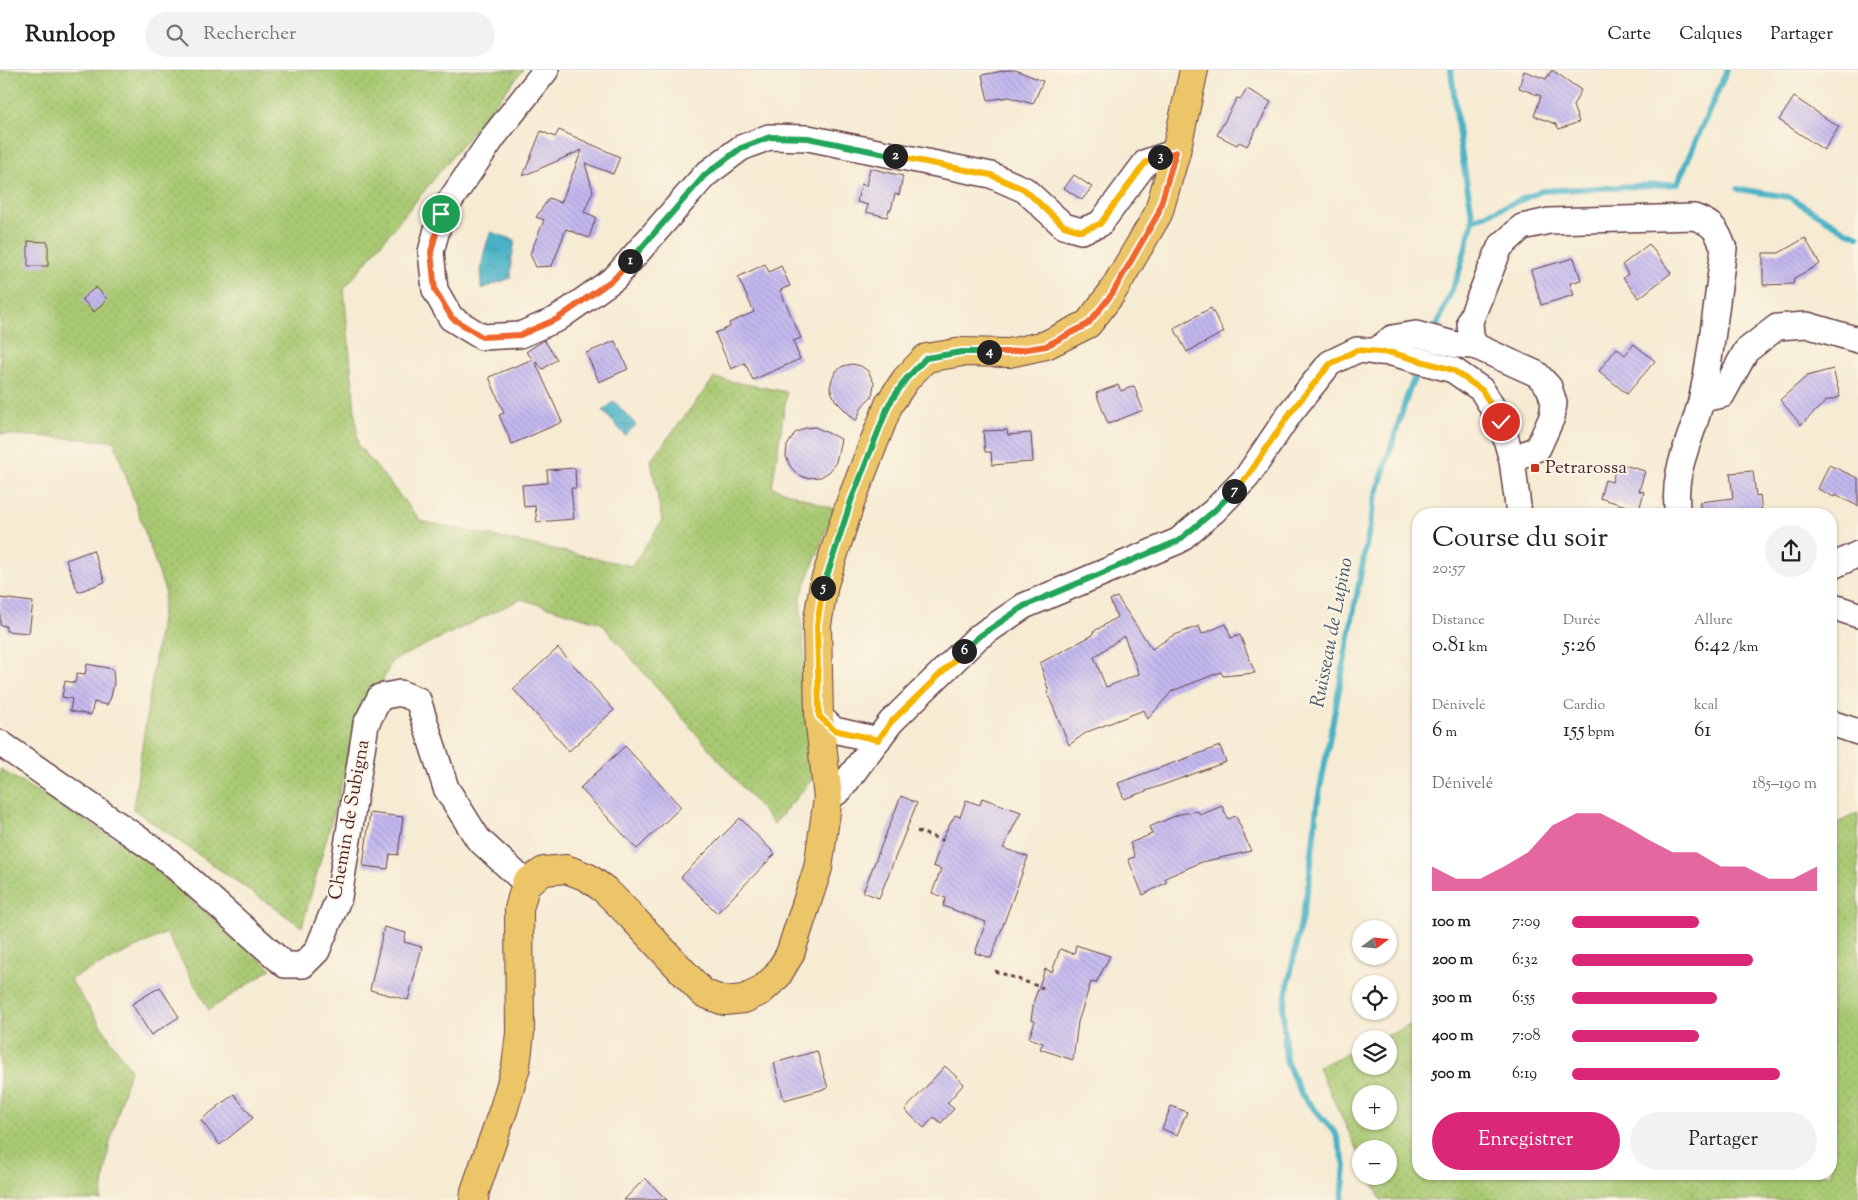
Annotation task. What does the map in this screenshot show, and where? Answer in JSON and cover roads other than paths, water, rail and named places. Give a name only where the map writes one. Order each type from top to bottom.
[{"type":"main road","points":[[474,1200],[475,1191],[516,1067],[520,1033],[519,909],[526,883],[544,871],[566,869],[587,878],[605,890],[703,992],[724,1001],[744,999],[761,990],[777,976],[790,954],[818,868],[828,798],[819,716],[817,625],[824,584],[851,501],[889,404],[906,379],[926,358],[962,352],[1009,352],[1046,346],[1088,324],[1112,294],[1158,214],[1176,152],[1194,70]]},
{"type":"street","points":[[546,70],[494,136],[441,214],[431,252],[435,290],[452,318],[482,337],[520,335],[557,319],[615,278],[705,175],[741,148],[770,137],[808,138],[991,175],[1025,190],[1064,226],[1081,231],[1100,224],[1146,162],[1176,152]]},
{"type":"street","points":[[1475,346],[1471,336],[1470,321],[1500,248],[1522,227],[1549,221],[1694,217],[1708,222],[1718,232],[1724,249],[1703,394],[1681,460],[1675,496],[1677,508]]},
{"type":"street","points":[[1703,394],[1712,397],[1722,395],[1746,351],[1777,327],[1807,325],[1858,340]]},
{"type":"street","points":[[1384,352],[1392,338],[1416,334],[1457,346],[1475,346],[1537,374],[1549,388],[1554,403],[1552,417],[1538,448],[1512,460]]},
{"type":"street","points":[[828,798],[840,790],[891,722],[977,638],[1024,606],[1178,541],[1214,511],[1247,477],[1290,413],[1330,364],[1357,350],[1384,352],[1453,370],[1482,390],[1501,422],[1512,460],[1518,508]]},
{"type":"street","points":[[1837,563],[1858,554]]},
{"type":"street","points":[[1837,608],[1858,616]]},
{"type":"street","name":"Chemin de Subigna","points":[[0,744],[162,855],[285,965],[303,965],[316,951],[340,897],[366,724],[380,698],[400,693],[418,700],[446,788],[478,840],[526,883]]},
{"type":"street","points":[[819,716],[834,730],[878,740]]},
{"type":"street","points":[[1837,725],[1858,732]]},
{"type":"water","points":[[491,232],[515,240],[511,263],[511,278],[481,289],[483,260]]},
{"type":"water","points":[[614,401],[636,425],[625,435],[603,411]]},
{"type":"waterway","name":"Ruisseau de Lupino","points":[[1434,333],[1459,272],[1473,220],[1460,144],[1451,70]]},
{"type":"waterway","points":[[1473,220],[1542,191],[1677,184],[1727,70]]},
{"type":"waterway","points":[[1738,189],[1789,197],[1846,231],[1858,236]]},
{"type":"waterway","name":"Ruisseau de Lupino","points":[[1342,1200],[1345,1165],[1336,1134],[1301,1094],[1286,1061],[1283,1010],[1309,882],[1317,805],[1375,499],[1408,393],[1420,365]]},
{"type":"place","name":"Petrarossa","points":[[1535,468]]}]
